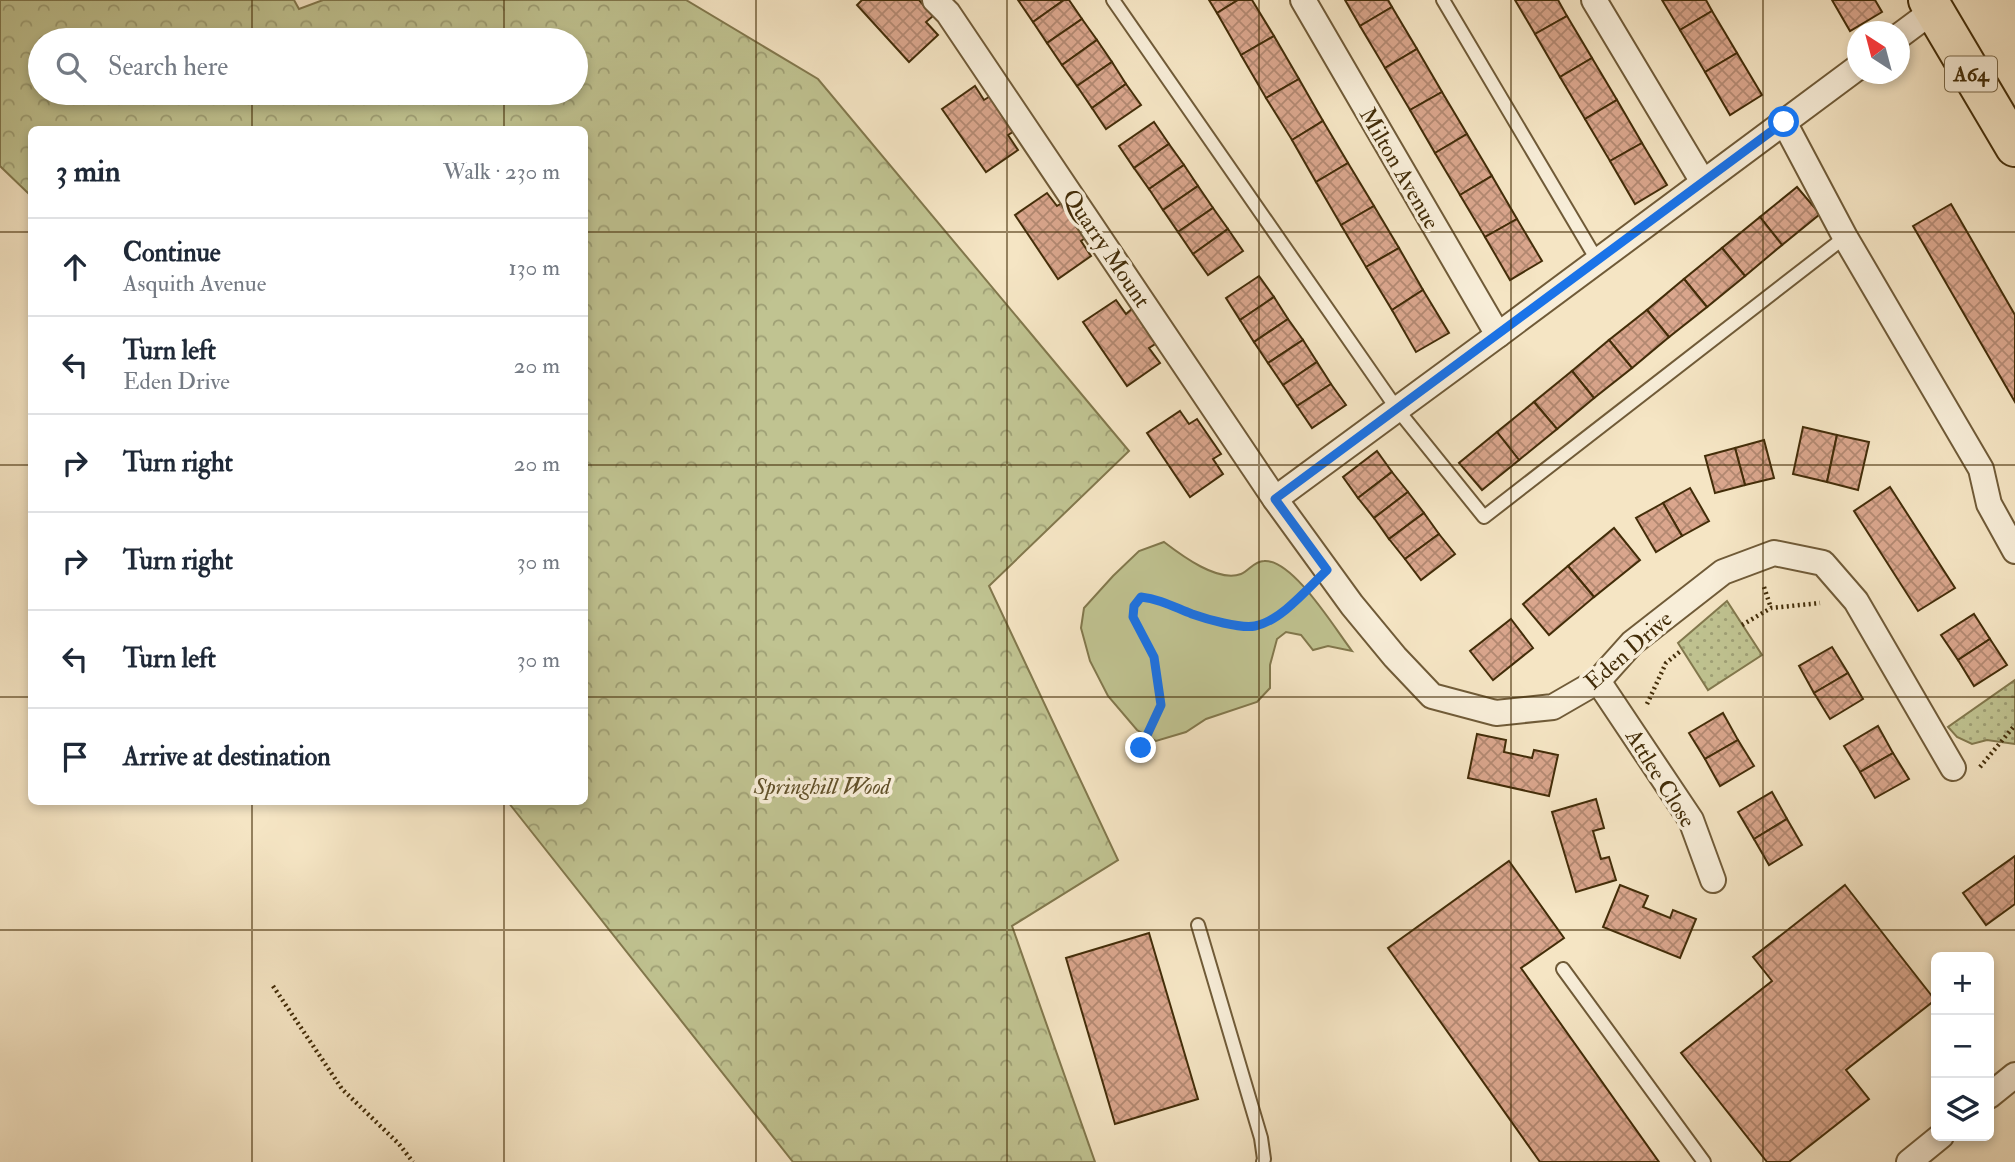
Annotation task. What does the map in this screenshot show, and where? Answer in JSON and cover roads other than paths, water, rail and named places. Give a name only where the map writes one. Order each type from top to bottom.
[{"type":"highway","name":"A64","points":[[1931,5],[2015,147]]},
{"type":"street","name":"Milton Avenue","points":[[1303,0],[1498,335]]},
{"type":"street","points":[[1594,0],[1703,182]]},
{"type":"street","name":"Quarry Mount","points":[[949,4],[1275,499]]},
{"type":"street","points":[[1910,25],[1931,5]]},
{"type":"street","points":[[1275,499],[1847,75]]},
{"type":"street","points":[[1784,122],[1845,237],[1980,469],[1989,504],[2015,551]]},
{"type":"street","name":"Eden Drive","points":[[1275,499],[1395,657],[1432,696],[1496,713],[1553,707],[1598,681],[1632,643],[1723,572],[1774,553],[1823,563],[1856,601],[1952,768]]},
{"type":"street","name":"Attlee Close","points":[[1598,681],[1690,820],[1713,880]]},
{"type":"street","points":[[1994,1093],[2015,1075]]},
{"type":"street","points":[[1909,1162],[1935,1141]]},
{"type":"lane","points":[[1113,0],[1396,409],[1484,517],[1845,237]]},
{"type":"lane","points":[[1443,0],[1597,260]]},
{"type":"lane","points":[[1198,925],[1261,1138],[1264,1159],[1262,1162]]},
{"type":"lane","points":[[1563,969],[1704,1162]]},
{"type":"park label","name":"Springhill Wood","points":[[822,786]]}]
